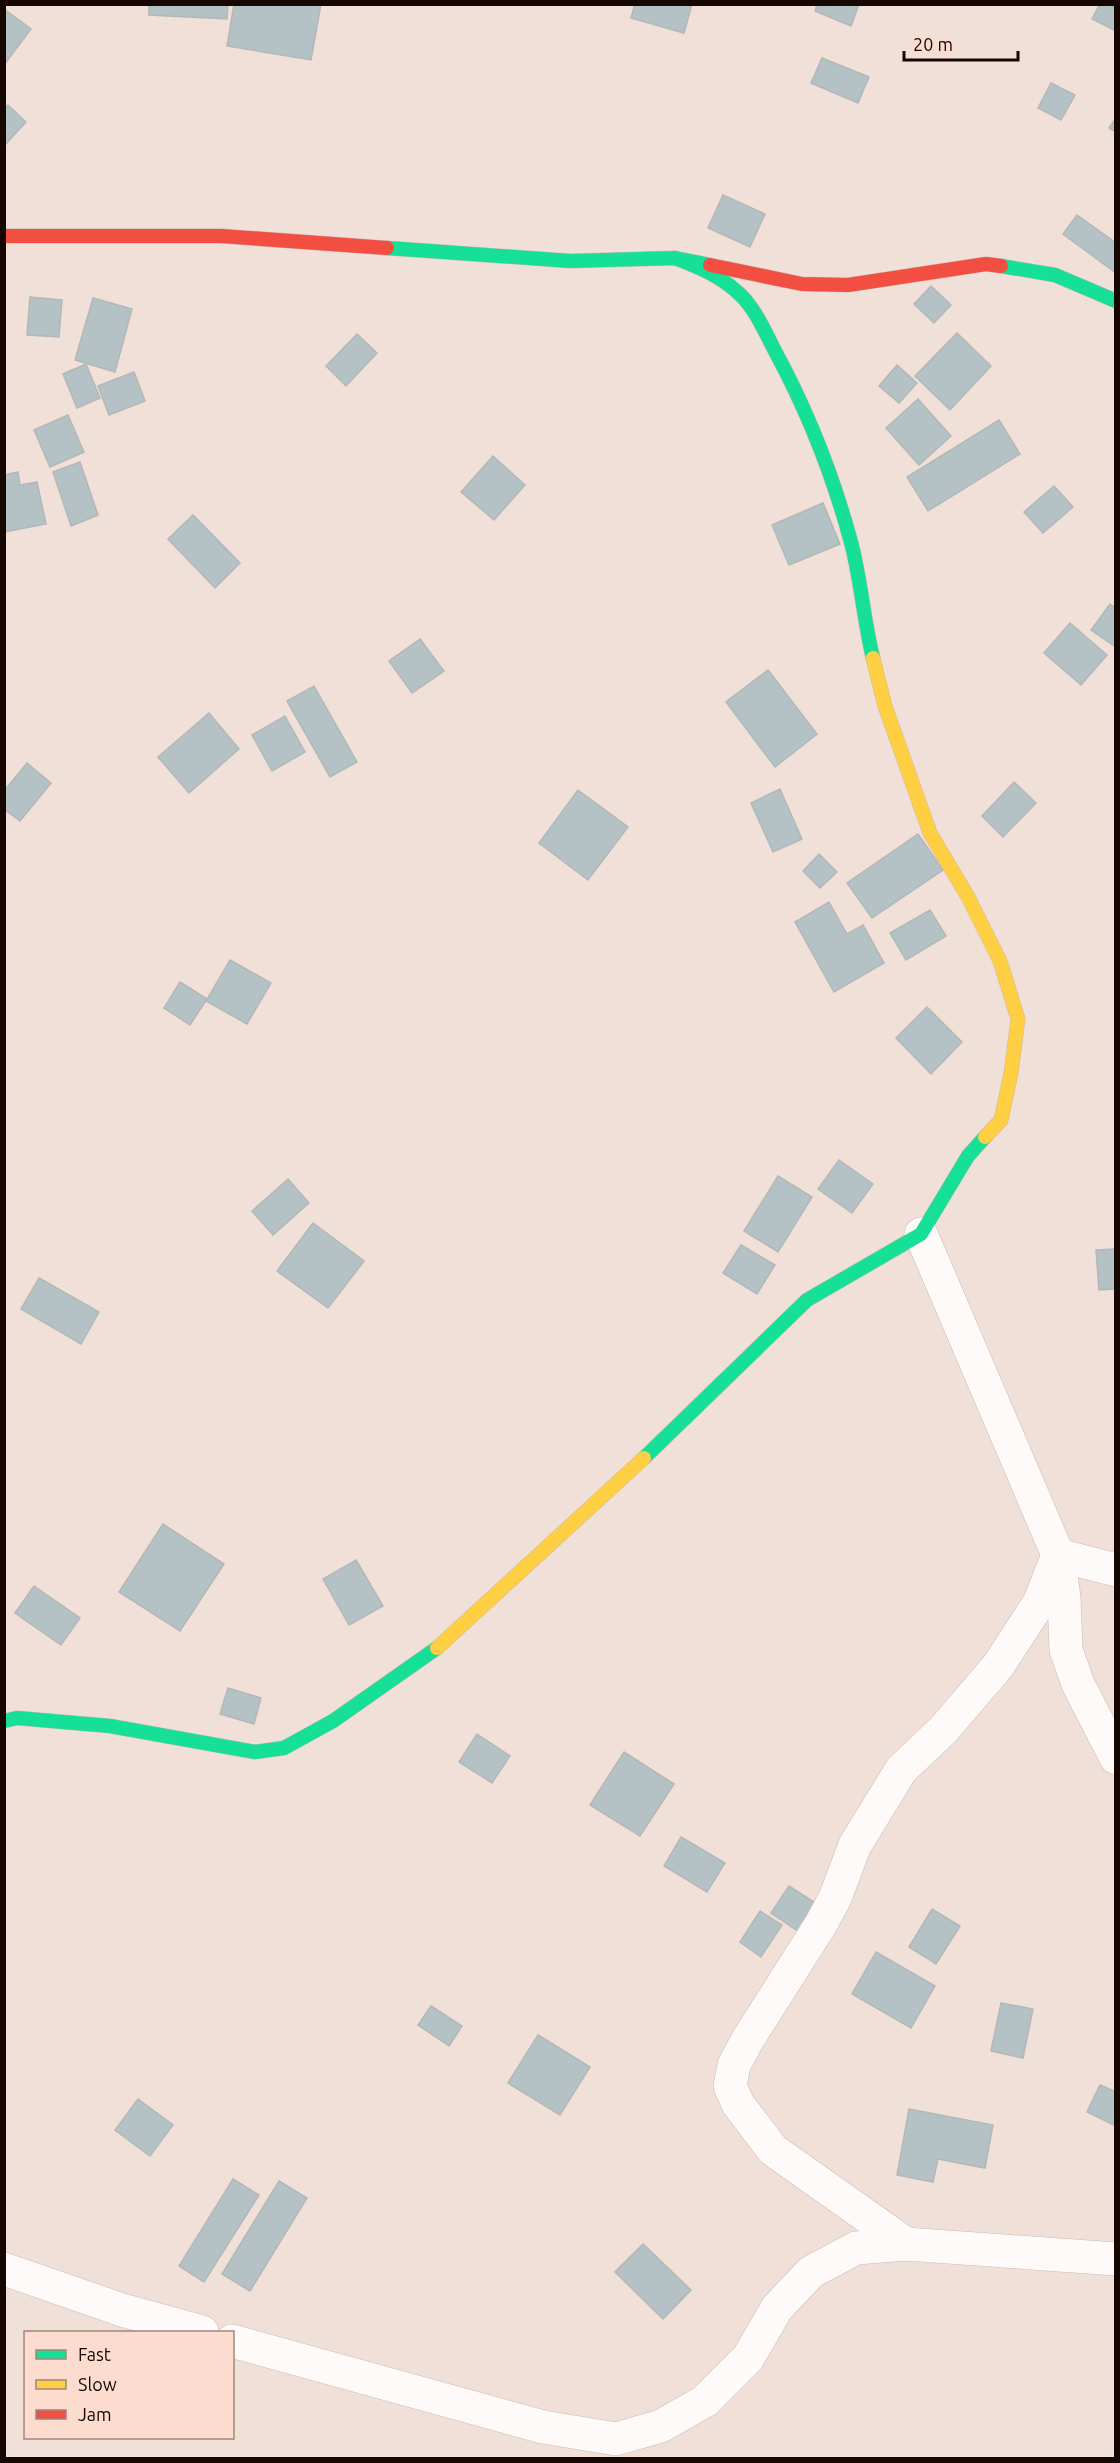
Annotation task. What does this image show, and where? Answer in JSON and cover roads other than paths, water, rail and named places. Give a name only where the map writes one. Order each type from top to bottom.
[{"type":"street","points":[[4,236],[221,236],[571,261],[675,258],[802,284],[848,285],[986,264],[1055,274],[1116,301]]},
{"type":"street","points":[[4,1721],[16,1718],[110,1726],[255,1752],[284,1748],[333,1720],[446,1642],[632,1469],[807,1300],[921,1234],[968,1156],[1001,1120],[1011,1073],[1018,1019],[1000,961],[968,897],[930,833],[906,770],[885,706],[866,627],[852,547],[815,432],[754,312],[737,291],[714,274],[675,258]]},
{"type":"street","points":[[921,1234],[1058,1555],[1064,1597],[1066,1650],[1078,1684],[1116,1758]]},
{"type":"street","points":[[1058,1555],[1116,1570]]},
{"type":"street","points":[[906,2244],[773,2150],[738,2104],[730,2086],[734,2065],[821,1924],[835,1898],[855,1845],[901,1770],[944,1729],[998,1666],[1039,1603],[1058,1555]]},
{"type":"street","points":[[234,2342],[543,2427],[616,2439],[661,2426],[705,2402],[748,2358],[777,2308],[811,2272],[856,2248],[906,2244],[1116,2259]]},
{"type":"street","points":[[4,2269],[123,2310],[198,2331]]}]
